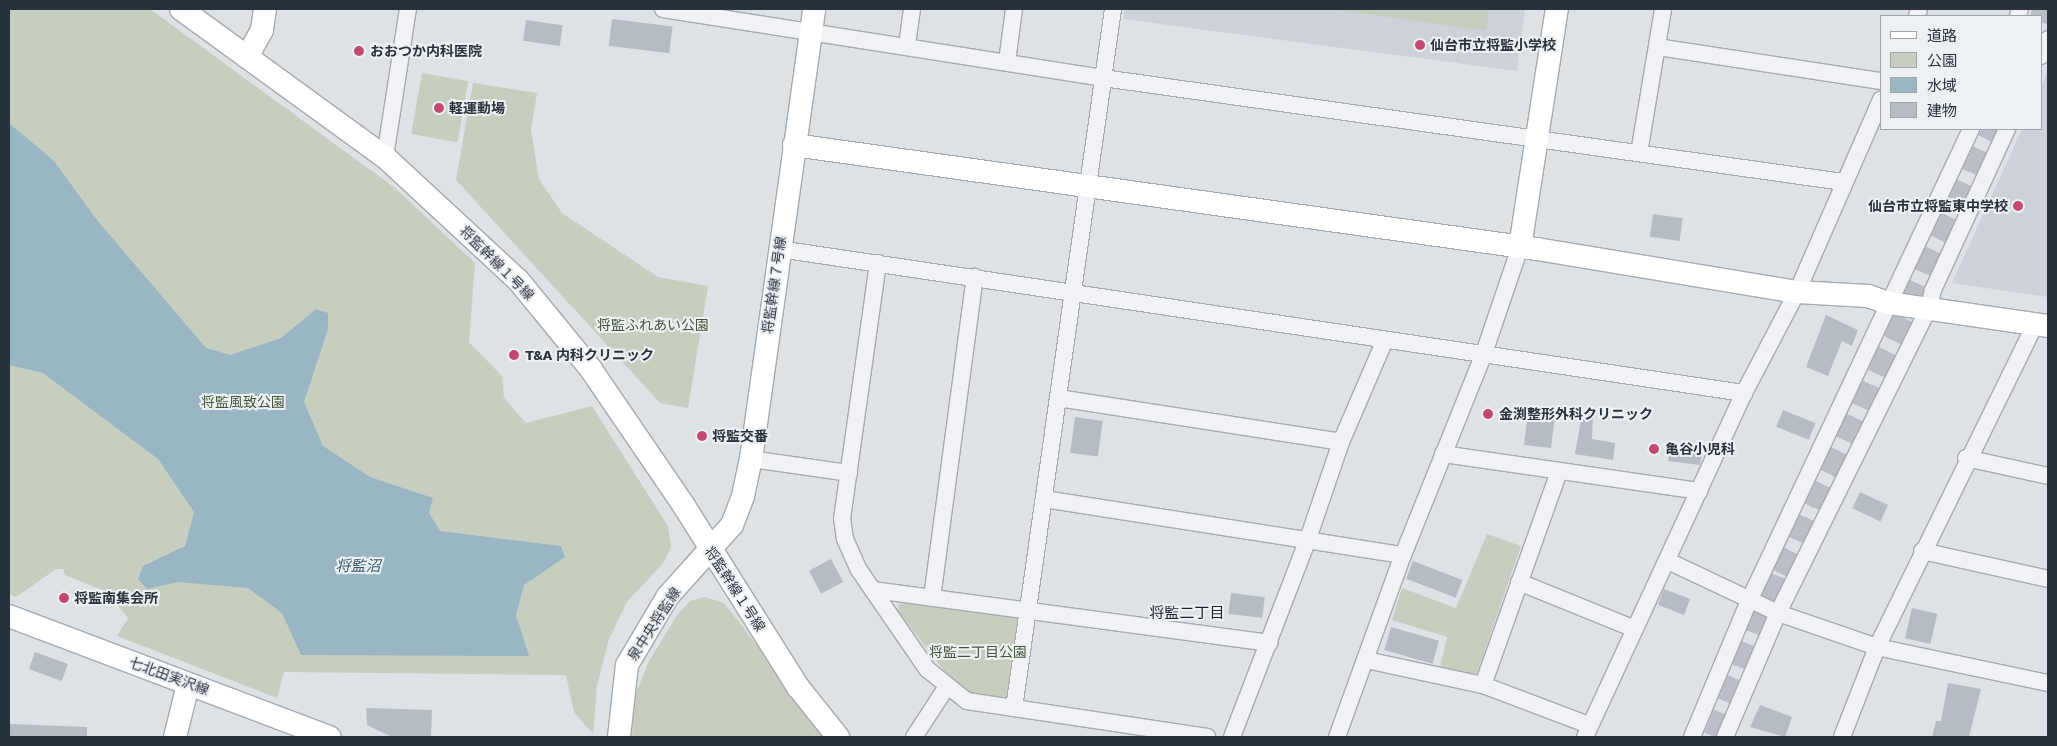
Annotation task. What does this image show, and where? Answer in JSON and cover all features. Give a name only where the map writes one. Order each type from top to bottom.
[{"type":"street","name":"将監幹線１号線","points":[[182,9],[385,157],[518,280],[590,368],[684,506],[709,551],[798,687],[838,737]]},
{"type":"street","points":[[247,57],[262,30],[266,9]]},
{"type":"street","points":[[385,157],[408,9]]},
{"type":"street","points":[[663,9],[812,19],[907,45],[1103,78],[1538,137],[1843,182]]},
{"type":"street","points":[[907,45],[912,9]]},
{"type":"street","points":[[1007,62],[1014,9]]},
{"type":"street","points":[[1014,708],[1113,9]]},
{"type":"street","points":[[1337,737],[1404,555],[1484,353],[1520,247],[1557,9]]},
{"type":"street","points":[[1639,153],[1663,9]]},
{"type":"street","name":"将監幹線７号線","points":[[709,551],[732,525],[751,460],[812,19]]},
{"type":"street","points":[[1658,47],[1880,81]]},
{"type":"street","points":[[1366,660],[1482,685],[1587,731],[1668,561],[1744,393],[1797,292],[1843,182],[1880,102]]},
{"type":"street","points":[[1692,737],[1749,601],[1970,130]]},
{"type":"street","points":[[1725,737],[1778,613],[1929,307],[1933,290],[2007,130]]},
{"type":"street","points":[[794,145],[1520,247],[1797,292],[1868,296],[1888,303],[1929,307],[2042,325],[1966,458],[1877,647],[1842,737]]},
{"type":"street","points":[[779,249],[1744,393]]},
{"type":"street","points":[[878,263],[842,518],[845,540],[873,590],[927,669],[946,688],[967,701],[1207,737]]},
{"type":"street","points":[[932,598],[975,277]]},
{"type":"street","points":[[1232,737],[1308,539],[1341,442],[1385,340]]},
{"type":"street","points":[[1058,398],[1341,442]]},
{"type":"street","points":[[1443,454],[1700,491]]},
{"type":"street","points":[[1966,458],[2048,476]]},
{"type":"street","points":[[751,460],[849,472]]},
{"type":"street","points":[[1482,685],[1559,471]]},
{"type":"street","points":[[1044,499],[1404,555]]},
{"type":"street","name":"泉中央将監線","points":[[619,737],[628,665],[668,596],[709,551]]},
{"type":"street","points":[[1922,551],[2048,579]]},
{"type":"street","points":[[1668,561],[1749,601],[1778,613],[1877,647],[2048,683]]},
{"type":"street","points":[[1519,582],[1635,629]]},
{"type":"street","points":[[873,590],[1269,643]]},
{"type":"street","name":"七北田実沢線","points":[[9,616],[330,737]]},
{"type":"street","points":[[175,737],[188,684]]},
{"type":"street","points":[[914,737],[946,688]]},
{"type":"shaded area","name":"仙台市立将監小学校","points":[[1125,9],[1525,9],[1517,71],[1123,19]]},
{"type":"shaded area","name":"仙台市立将監東中学校","points":[[2048,71],[2048,297],[1952,283],[2022,130],[2042,130],[2042,85]]},
{"type":"green space","name":"将監風致公園","points":[[9,9],[150,9],[395,188],[475,263],[469,342],[502,376],[504,398],[526,423],[592,406],[668,526],[671,547],[664,562],[627,602],[609,639],[597,686],[593,734],[574,712],[566,675],[284,672],[277,698],[117,636],[128,618],[113,599],[102,590],[65,575],[63,569],[56,569],[16,597],[9,594]]},
{"type":"green space","points":[[1331,9],[1489,9],[1486,31]]},
{"type":"green space","name":"軽運動場","points":[[422,73],[468,81],[458,142],[411,134]]},
{"type":"green space","name":"将監ふれあい公園","points":[[473,83],[537,93],[531,130],[539,179],[562,213],[658,277],[708,286],[688,408],[660,403],[456,180]]},
{"type":"green space","points":[[1487,534],[1521,546],[1477,673],[1471,676],[1440,668],[1447,637],[1392,620],[1402,588],[1456,608]]},
{"type":"green space","points":[[705,597],[724,603],[828,737],[632,737],[634,698],[648,663],[677,615],[690,601]]},
{"type":"green space","name":"将監二丁目公園","points":[[906,602],[1022,619],[1011,696],[1005,702],[960,691],[898,611],[899,605]]},
{"type":"water","name":"将監沼","points":[[9,123],[54,161],[97,220],[206,348],[230,355],[281,338],[316,309],[328,313],[328,329],[304,402],[323,446],[370,477],[433,498],[429,513],[440,531],[561,546],[565,557],[524,585],[516,615],[529,656],[301,655],[282,613],[248,588],[177,582],[147,589],[138,579],[143,566],[185,546],[194,512],[158,459],[43,373],[9,365]]},
{"type":"building","points":[[612,19],[673,26],[669,53],[609,46]]},
{"type":"building","points":[[526,20],[563,25],[560,46],[523,41]]},
{"type":"building","points":[[1653,214],[1683,218],[1680,241],[1650,237]]},
{"type":"building","points":[[1826,315],[1858,330],[1852,346],[1842,341],[1828,376],[1806,367]]},
{"type":"building","points":[[1529,405],[1545,408],[1545,412],[1555,416],[1551,448],[1524,445]]},
{"type":"building","points":[[1783,410],[1815,423],[1809,440],[1776,427]]},
{"type":"building","points":[[1582,415],[1593,417],[1592,439],[1615,443],[1613,460],[1575,454]]},
{"type":"building","points":[[1075,417],[1103,421],[1098,457],[1070,453]]},
{"type":"building","points":[[1671,446],[1703,448],[1700,465],[1668,461]]},
{"type":"building","points":[[1860,492],[1888,505],[1880,521],[1852,508]]},
{"type":"building","points":[[831,559],[843,582],[821,594],[809,571]]},
{"type":"building","points":[[1413,561],[1462,580],[1456,598],[1406,579]]},
{"type":"building","points":[[1664,589],[1690,599],[1684,615],[1658,605]]},
{"type":"building","points":[[1231,593],[1265,597],[1262,618],[1228,614]]},
{"type":"building","points":[[1912,608],[1937,614],[1930,644],[1905,638]]},
{"type":"building","points":[[1391,627],[1439,641],[1432,664],[1384,650]]},
{"type":"building","points":[[35,652],[68,664],[62,681],[29,669]]},
{"type":"building","points":[[1948,683],[1981,689],[1969,737],[1932,737],[1936,721],[1941,721]]},
{"type":"building","points":[[1760,705],[1792,717],[1785,737],[1750,727]]},
{"type":"building","points":[[366,708],[432,710],[431,736],[390,736],[367,725]]},
{"type":"building","points":[[9,724],[87,727],[87,737],[9,737]]},
{"type":"tunnel","points":[[2042,19],[2045,9]]},
{"type":"tunnel","points":[[1716,737],[1782,574],[1995,130]]},
{"type":"place","name":"仙台市立将監小学校","points":[[1420,45]]},
{"type":"place","name":"おおつか内科医院","points":[[359,51]]},
{"type":"place","name":"軽運動場","points":[[439,108]]},
{"type":"place","name":"仙台市立将監東中学校","points":[[2018,206]]},
{"type":"place","name":"T&A 内科クリニック","points":[[514,355]]},
{"type":"place","name":"金渕整形外科クリニック","points":[[1488,414]]},
{"type":"place","name":"将監交番","points":[[702,436]]},
{"type":"place","name":"亀谷小児科","points":[[1654,449]]},
{"type":"place","name":"将監南集会所","points":[[64,598]]},
{"type":"district","name":"将監二丁目","points":[[1187,614]]}]
